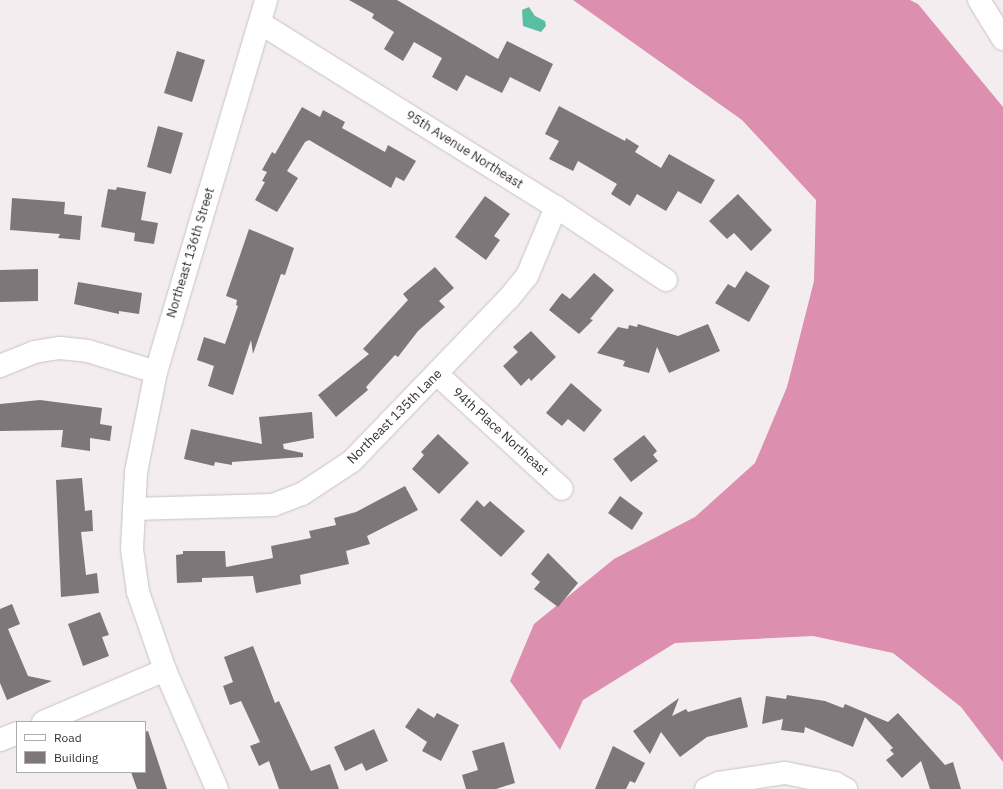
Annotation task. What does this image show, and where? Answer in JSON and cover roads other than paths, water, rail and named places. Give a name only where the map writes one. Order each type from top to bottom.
[{"type":"street","name":"Northeast 136th Street","points":[[217,789],[165,670],[138,592],[132,549],[136,472],[156,372],[266,0]]},
{"type":"street","points":[[979,0],[1003,39]]},
{"type":"street","name":"95th Avenue Northeast","points":[[260,23],[556,207],[666,280]]},
{"type":"street","name":"Northeast 135th Lane","points":[[134,509],[272,505],[302,494],[352,461],[438,375],[527,276],[556,207]]},
{"type":"street","points":[[0,366],[34,352],[60,348],[88,351],[156,372]]},
{"type":"street","name":"94th Place Northeast","points":[[438,375],[562,489]]},
{"type":"street","points":[[45,721],[165,670]]},
{"type":"street","points":[[0,740],[16,733]]},
{"type":"street","points":[[712,786],[785,773],[835,783],[846,789]]}]
